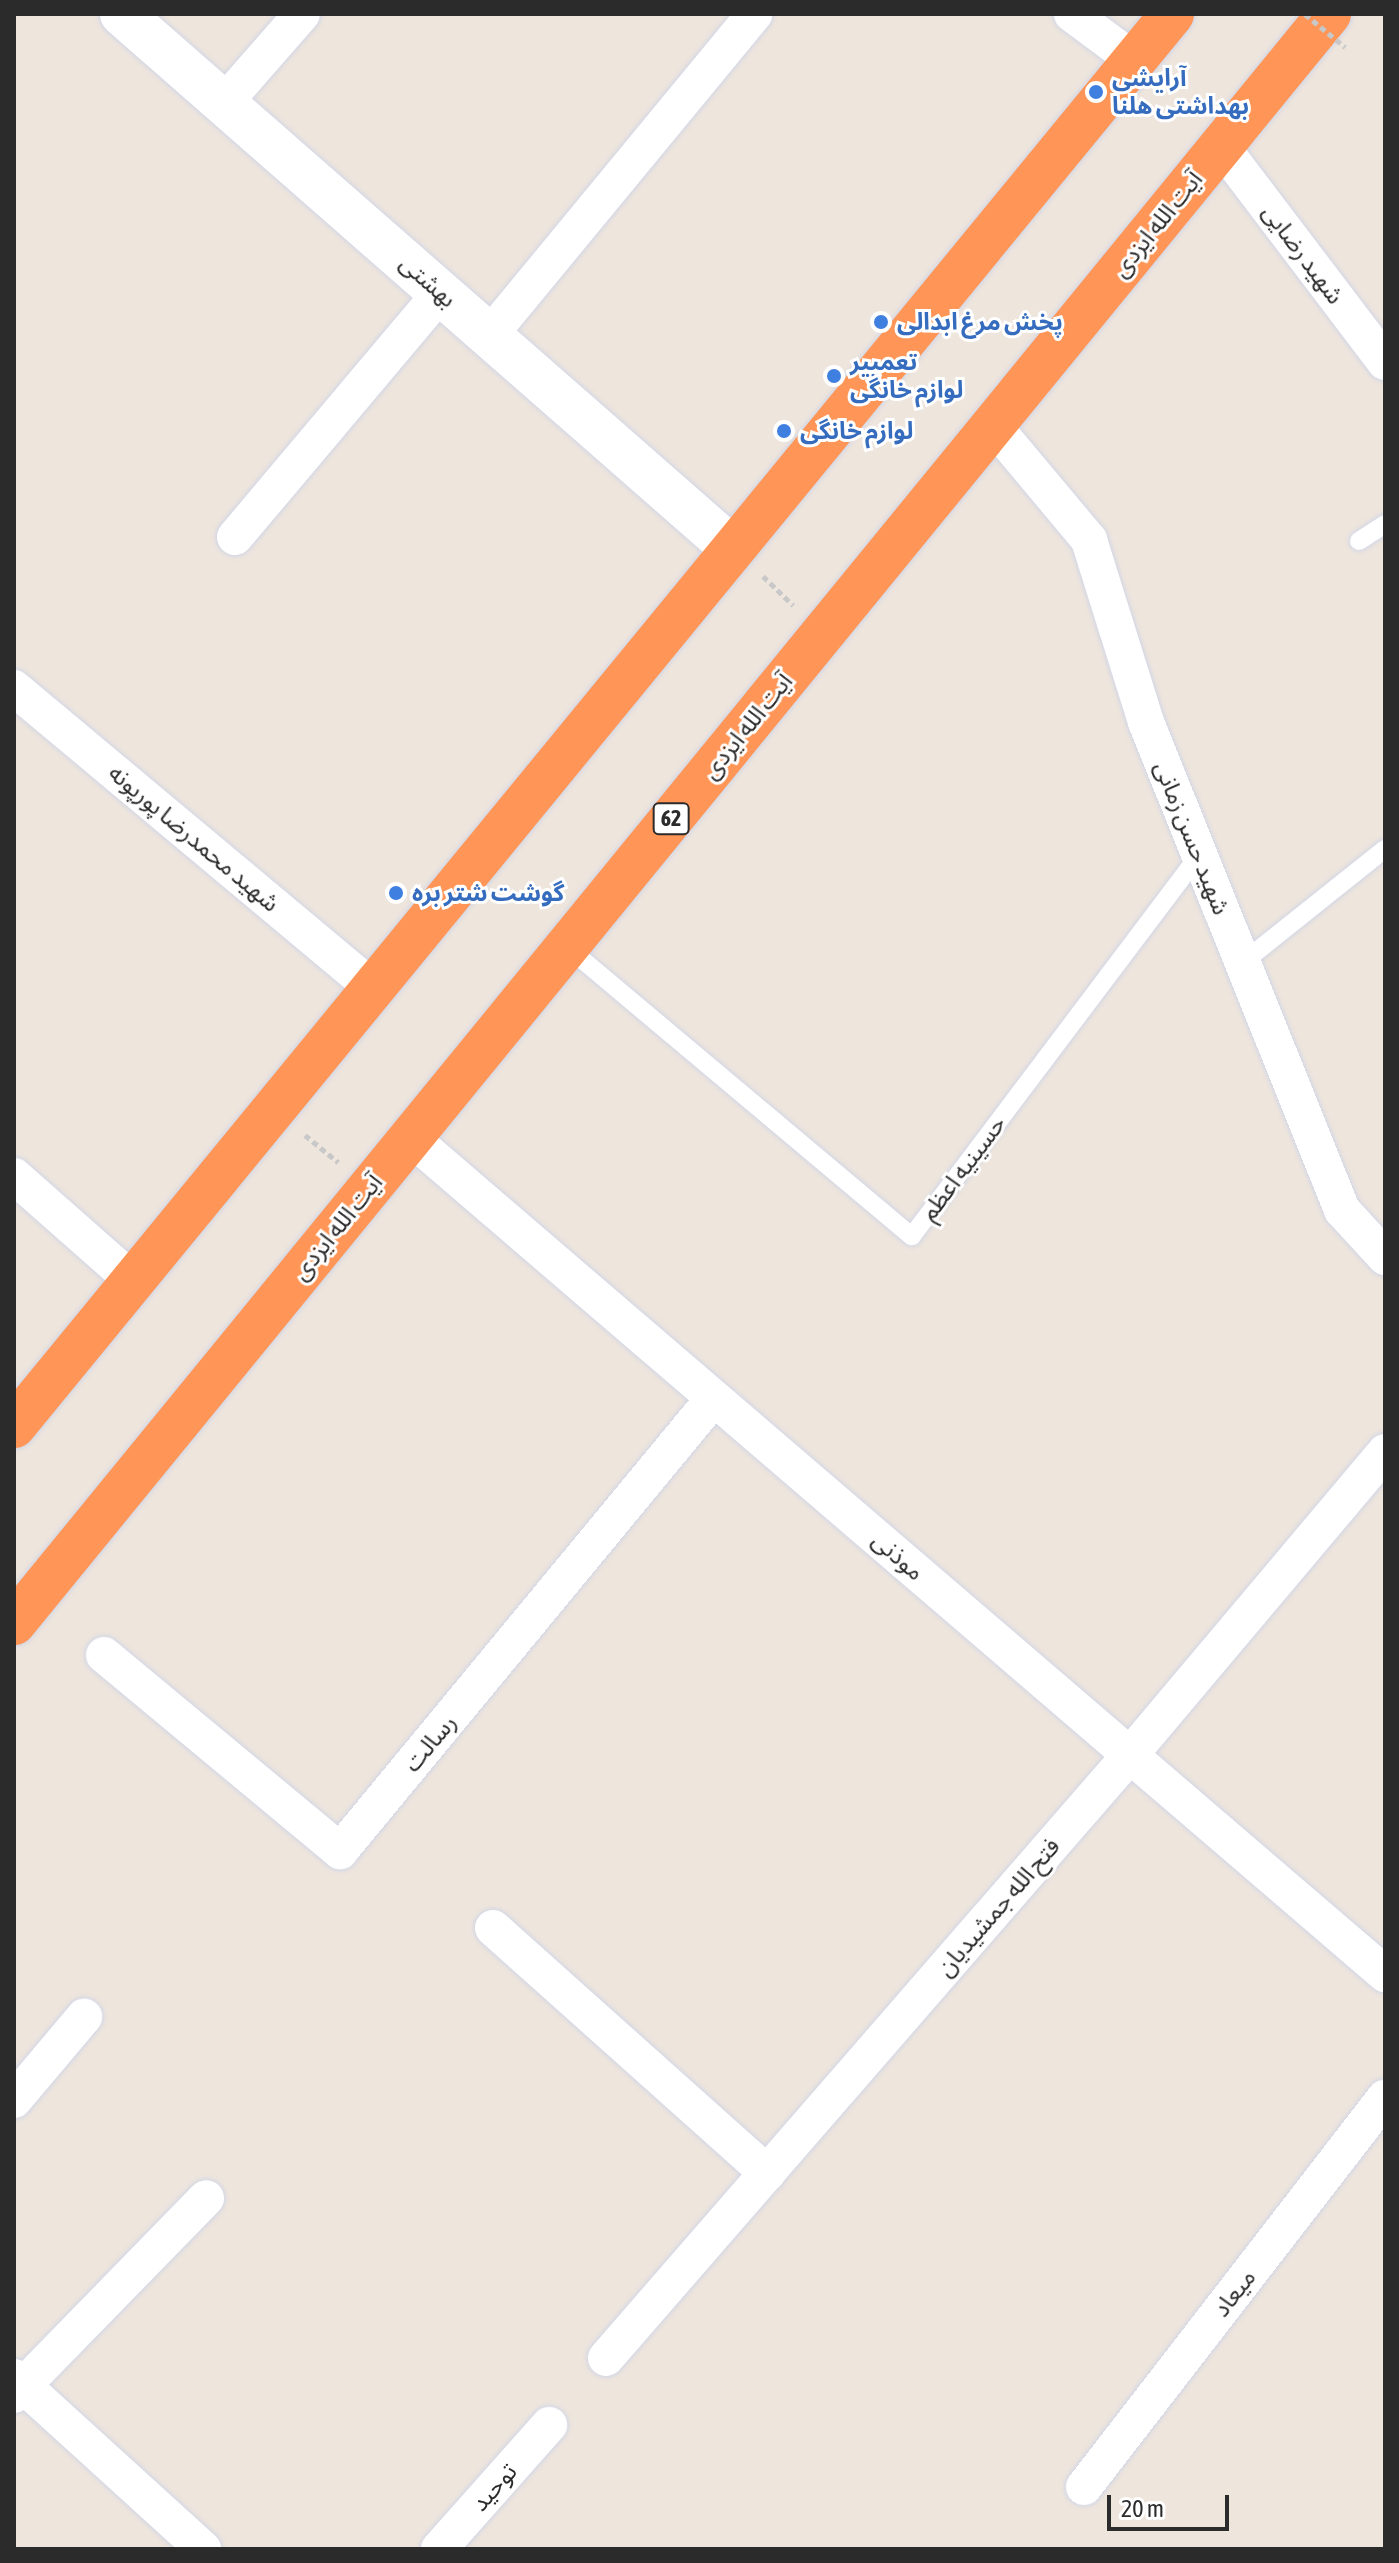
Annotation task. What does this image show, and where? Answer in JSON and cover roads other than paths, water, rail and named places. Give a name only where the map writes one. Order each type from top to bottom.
[{"type":"highway","points":[[14,1426],[1172,14]]},
{"type":"highway","name":"آیت الله ایزدی","points":[[14,1623],[1221,146],[1337,30]]},
{"type":"street","name":"بهشتی","points":[[122,14],[733,549]]},
{"type":"street","points":[[224,103],[302,14]]},
{"type":"street","points":[[489,336],[754,14]]},
{"type":"street","points":[[1072,14],[1134,60]]},
{"type":"street","name":"شهید رضایی","points":[[1221,146],[1385,362]]},
{"type":"street","points":[[235,537],[441,292]]},
{"type":"street","name":"شهید حسن زمانی","points":[[993,425],[1089,540],[1146,722],[1342,1210],[1385,1257]]},
{"type":"street","name":"شهید محمدرضا پورپونه","points":[[14,688],[373,988]]},
{"type":"street","name":"موذنی","points":[[411,1138],[1385,1974]]},
{"type":"street","points":[[14,1176],[133,1281]]},
{"type":"street","name":"رسالت","points":[[104,1655],[340,1851],[714,1398]]},
{"type":"street","name":"فتح الله جمشیدیان","points":[[606,2358],[1130,1755],[1385,1452]]},
{"type":"street","points":[[493,1928],[767,2173]]},
{"type":"street","points":[[14,2100],[84,2017]]},
{"type":"street","name":"میعاد","points":[[1084,2487],[1385,2098]]},
{"type":"street","points":[[203,2549],[17,2386],[206,2198]]},
{"type":"street","name":"توحید","points":[[439,2549],[549,2425]]},
{"type":"lane","points":[[1359,541],[1385,524]]},
{"type":"lane","points":[[1242,963],[1385,849]]},
{"type":"lane","name":"حسینیه اعظم","points":[[567,947],[912,1236],[1199,855]]},
{"type":"place","name":"آرایشی بهداشتی هلنا","points":[[1096,92]]},
{"type":"place","name":"پخش مرغ ابدالی","points":[[881,322]]},
{"type":"place","name":"تعمییر لوازم خانگی","points":[[834,376]]},
{"type":"place","name":"لوازم خانگی","points":[[784,431]]},
{"type":"place","name":"گوشت شتر بره","points":[[396,893]]}]
